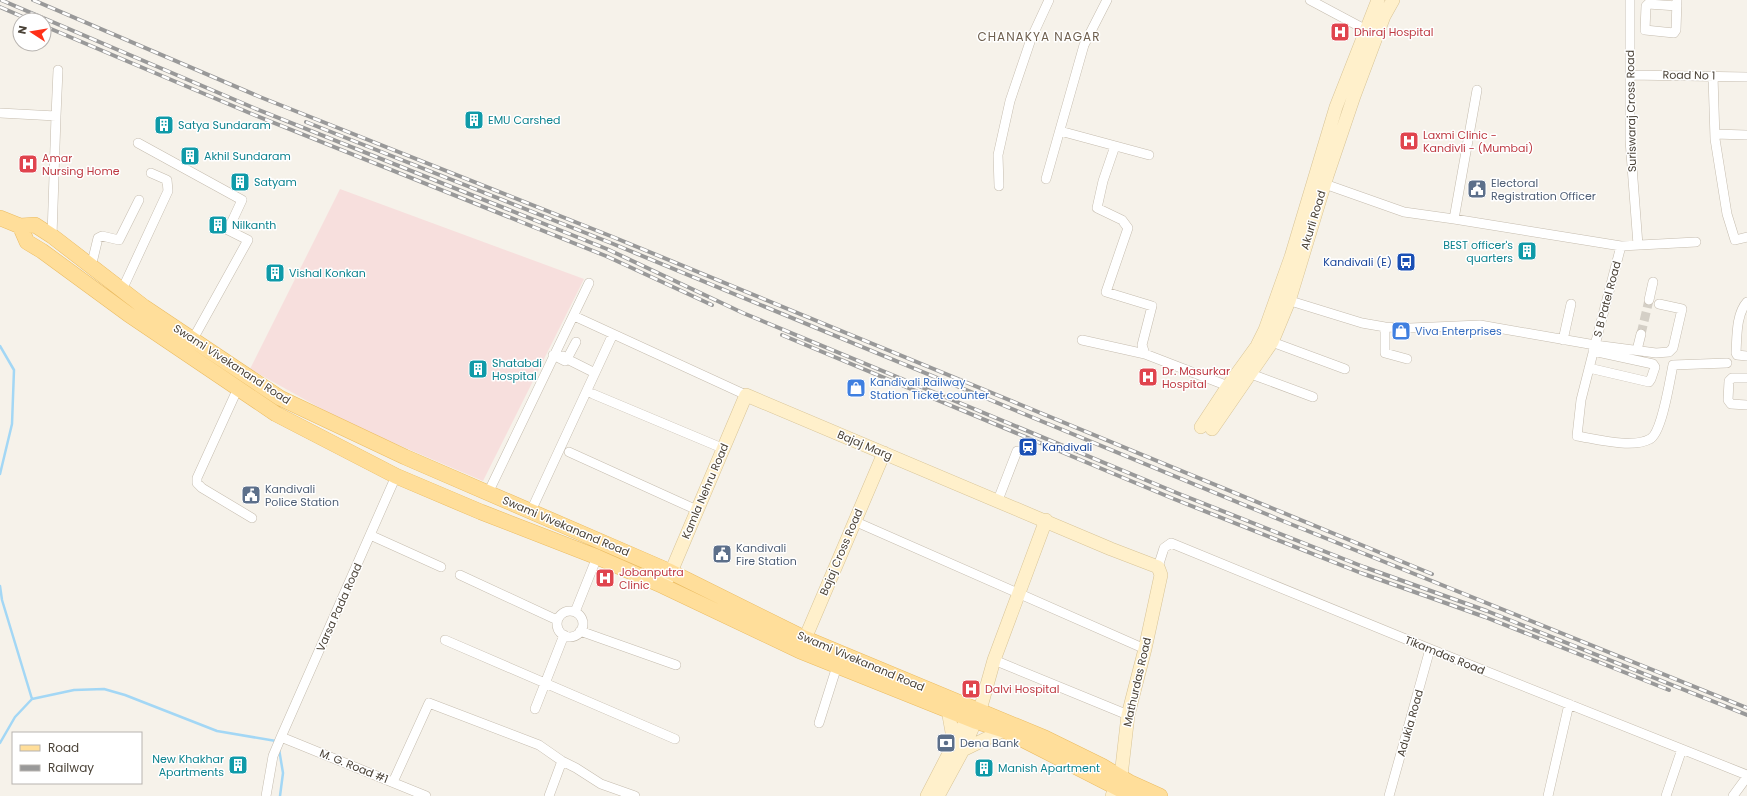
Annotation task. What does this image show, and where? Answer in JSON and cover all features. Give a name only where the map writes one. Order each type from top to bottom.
[{"type":"main road","name":"Swami Vivekanand Road","points":[[0,218],[20,226],[35,225],[52,236],[144,307],[280,398],[405,457],[671,572],[802,644],[837,666],[948,710],[974,714],[1004,730],[1114,782],[1160,796]]},
{"type":"main road","name":"Swami Vivekanand Road","points":[[20,226],[27,242],[42,251],[128,314],[276,414],[396,476],[481,512],[597,557],[802,644],[974,714],[1045,738],[1102,766],[1114,782],[1133,796]]},
{"type":"street","points":[[999,186],[998,155],[1010,101],[1031,39],[1049,0]]},
{"type":"street","points":[[1046,180],[1084,45],[1107,0]]},
{"type":"street","points":[[1310,0],[1372,33]]},
{"type":"street","name":"Akurli Road","points":[[1372,33],[1378,0]]},
{"type":"street","name":"Akurli Road","points":[[1283,299],[1257,346],[1228,386],[1206,428],[1251,374],[1272,342],[1283,299],[1319,182],[1336,108],[1372,33],[1393,0]]},
{"type":"street","name":"Suriswaraj Cross Road","points":[[1630,0],[1630,140],[1638,245]]},
{"type":"street","points":[[52,236],[58,70]]},
{"type":"street","name":"Road No 1","points":[[1630,75],[1747,76]]},
{"type":"street","points":[[1713,76],[1715,134],[1723,193],[1731,230],[1735,240],[1747,237]]},
{"type":"street","points":[[1454,220],[1477,90]]},
{"type":"street","points":[[0,113],[56,116]]},
{"type":"street","points":[[1060,131],[1149,155]]},
{"type":"street","points":[[1715,134],[1746,135]]},
{"type":"street","points":[[138,143],[242,200],[228,230],[248,240],[193,339]]},
{"type":"street","points":[[1114,146],[1096,208],[1122,220],[1128,228],[1106,292],[1152,306],[1142,345],[1145,354]]},
{"type":"street","points":[[122,290],[168,191],[167,180],[152,173]]},
{"type":"street","name":"S B Patel Road","points":[[1283,299],[1362,323],[1385,327],[1410,328],[1480,325],[1563,340],[1594,348],[1621,246],[1404,212],[1319,182]]},
{"type":"street","points":[[91,267],[98,238],[102,236],[119,240],[139,200]]},
{"type":"street","points":[[1621,246],[1696,242]]},
{"type":"street","points":[[1594,348],[1637,350],[1656,353],[1668,352],[1673,348],[1682,309],[1652,302],[1653,282]]},
{"type":"street","points":[[488,493],[554,354],[574,316],[588,283]]},
{"type":"street","points":[[1747,302],[1744,305],[1739,321],[1736,353],[1739,356],[1747,356]]},
{"type":"street","points":[[1563,340],[1571,304]]},
{"type":"street","name":"Bajaj Marg","points":[[574,316],[746,395],[1158,567]]},
{"type":"street","points":[[1385,327],[1385,353],[1407,358]]},
{"type":"street","points":[[531,511],[613,334]]},
{"type":"street","points":[[1637,350],[1641,334]]},
{"type":"street","points":[[1082,340],[1145,354],[1228,386]]},
{"type":"street","points":[[567,358],[576,342]]},
{"type":"street","points":[[1272,342],[1345,369]]},
{"type":"street","points":[[1589,368],[1648,382],[1651,379],[1655,367],[1653,364],[1613,355],[1594,348]]},
{"type":"street","points":[[1594,348],[1581,400],[1577,436],[1624,443],[1640,442],[1650,439],[1658,430],[1673,365],[1727,364]]},
{"type":"street","points":[[554,354],[567,358],[595,373]]},
{"type":"street","points":[[1609,372],[1613,355]]},
{"type":"street","points":[[1251,374],[1313,397]]},
{"type":"street","points":[[1747,378],[1732,378],[1729,381],[1728,400],[1731,404],[1747,405]]},
{"type":"street","points":[[238,388],[197,478],[197,483],[202,488],[252,518]]},
{"type":"street","points":[[593,394],[722,448]]},
{"type":"street","name":"Kamla Nehru Road","points":[[664,586],[746,395]]},
{"type":"street","points":[[998,500],[1017,451]]},
{"type":"street","points":[[569,452],[697,510]]},
{"type":"street","name":"Bajaj Cross Road","points":[[802,644],[884,453]]},
{"type":"street","name":"Varsa Pada Road","points":[[266,796],[273,756],[396,476]]},
{"type":"street","points":[[938,796],[974,714],[1046,520]]},
{"type":"street","points":[[854,521],[1145,649]]},
{"type":"street","points":[[370,535],[441,567]]},
{"type":"street","name":"Tikamdas Road","points":[[1158,567],[1164,548],[1171,543],[1747,776]]},
{"type":"street","points":[[575,612],[597,557]]},
{"type":"street","name":"Mathurdas Road","points":[[1114,782],[1161,575],[1158,567]]},
{"type":"street","points":[[460,575],[557,620]]},
{"type":"street","points":[[566,611],[575,612],[582,619],[582,627],[580,631],[573,636],[564,635],[558,629],[557,620],[559,616],[566,611]]},
{"type":"street","points":[[580,631],[676,665]]},
{"type":"street","points":[[535,709],[564,635]]},
{"type":"street","points":[[445,640],[675,739]]},
{"type":"street","name":"Adukia Road","points":[[1389,796],[1430,649]]},
{"type":"street","points":[[994,660],[1128,715]]},
{"type":"street","points":[[819,723],[837,666]]},
{"type":"street","points":[[393,782],[429,703],[539,745],[562,761],[602,784],[635,796]]},
{"type":"street","points":[[1548,796],[1569,704]]},
{"type":"street","points":[[948,710],[959,746]]},
{"type":"street","points":[[927,796],[959,746],[1004,730]]},
{"type":"street","name":"M. G. Road #1","points":[[281,737],[426,796]]},
{"type":"street","points":[[1666,796],[1682,749]]},
{"type":"street","points":[[549,796],[562,761]]},
{"type":"street","points":[[1733,796],[1747,776]]},
{"type":"shaded area","points":[[340,189],[584,279],[483,481],[347,423],[250,369]]},
{"type":"waterway","points":[[0,346],[14,370],[12,424],[0,474]]},
{"type":"waterway","points":[[0,586],[2,600],[32,699],[15,717],[0,743]]},
{"type":"waterway","points":[[32,699],[74,690],[104,689],[125,695],[217,731],[276,741]]},
{"type":"waterway","points":[[279,749],[283,773],[280,796]]},
{"type":"tunnel","points":[[1641,334],[1649,300]]},
{"type":"railway","points":[[1,0],[254,108],[607,249],[743,313],[1177,493],[1364,567],[1487,611],[1747,715]]},
{"type":"railway","points":[[33,0],[260,97],[613,237],[1432,574]]},
{"type":"railway","points":[[0,7],[12,12]]},
{"type":"railway","points":[[52,29],[252,114],[606,256],[712,305]]},
{"type":"railway","points":[[306,122],[611,243],[1283,521],[1747,708]]},
{"type":"railway","points":[[782,335],[1174,499],[1361,573],[1485,617],[1669,690]]},
{"type":"place","name":"Dhiraj Hospital","points":[[1340,32]]},
{"type":"place","name":"EMU Carshed","points":[[474,120]]},
{"type":"place","name":"Satya Sundaram","points":[[164,125]]},
{"type":"place","name":"Laxmi Clinic - Kandivli - (Mumbai)","points":[[1409,141]]},
{"type":"place","name":"Akhil Sundaram","points":[[190,156]]},
{"type":"place","name":"Amar Nursing Home","points":[[28,164]]},
{"type":"place","name":"Satyam","points":[[240,182]]},
{"type":"place","name":"Electoral Registration Officer","points":[[1477,189]]},
{"type":"place","name":"Nilkanth","points":[[218,225]]},
{"type":"place","name":"BEST officer's quarters","points":[[1527,251]]},
{"type":"place","name":"Kandivali (E)","points":[[1406,262]]},
{"type":"place","name":"Vishal Konkan","points":[[275,273]]},
{"type":"place","name":"Viva Enterprises","points":[[1401,331]]},
{"type":"place","name":"Shatabdi Hospital","points":[[478,369]]},
{"type":"place","name":"Dr. Masurkar Hospital","points":[[1148,377]]},
{"type":"place","name":"Kandivali Railway Station Ticket counter","points":[[856,388]]},
{"type":"place","name":"Kandivali","points":[[1028,447]]},
{"type":"place","name":"Kandivali Police Station","points":[[251,495]]},
{"type":"place","name":"Kandivali Fire Station","points":[[722,554]]},
{"type":"place","name":"Jobanputra Clinic","points":[[605,578]]},
{"type":"place","name":"Dalvi Hospital","points":[[971,689]]},
{"type":"place","name":"Dena Bank","points":[[946,743]]},
{"type":"place","name":"New Khakhar Apartments","points":[[238,765]]},
{"type":"place","name":"Manish Apartment","points":[[984,768]]},
{"type":"district","name":"CHANAKYA NAGAR","points":[[1039,37]]}]
